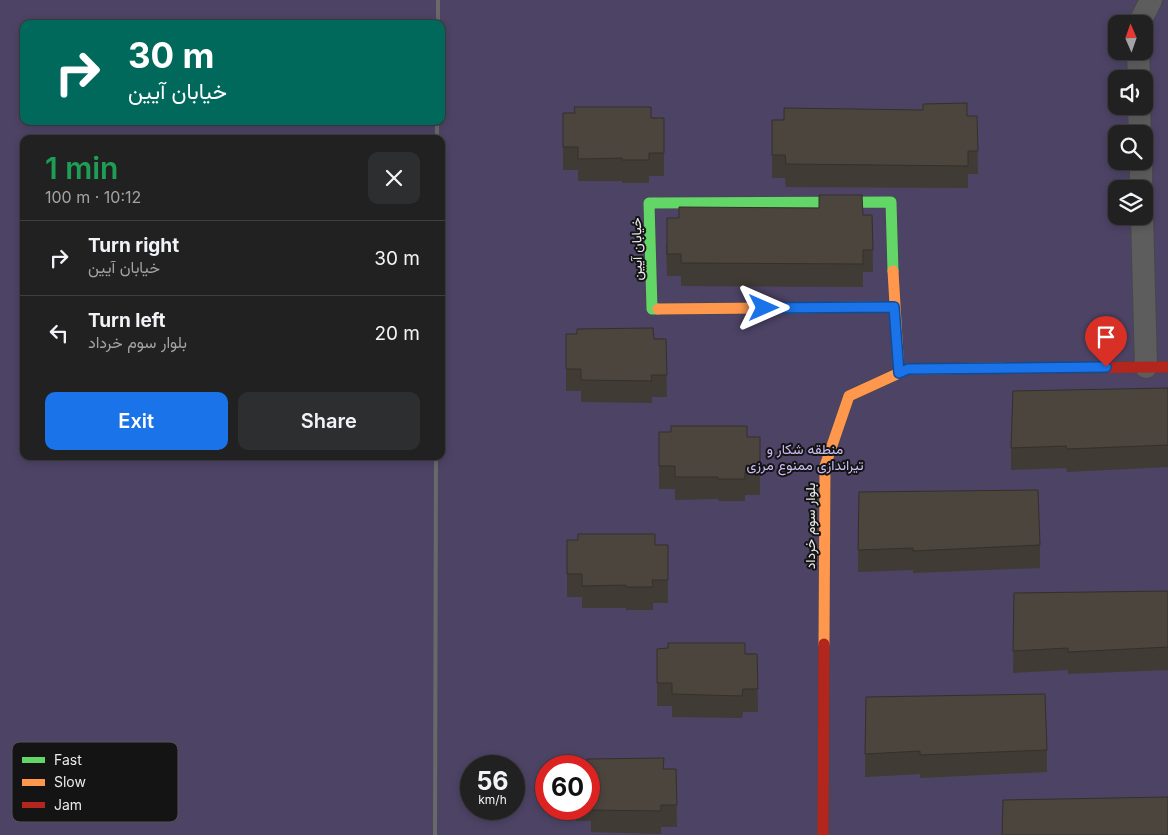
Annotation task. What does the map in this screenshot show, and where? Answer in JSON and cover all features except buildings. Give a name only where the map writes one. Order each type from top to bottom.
[{"type":"street","points":[[1144,15],[1151,0]]},
{"type":"street","name":"خیابان آیین","points":[[894,307],[652,309],[650,203],[891,202],[894,307],[899,373]]},
{"type":"street","points":[[1142,225],[1146,367]]},
{"type":"street","name":"بلوار سوم خرداد","points":[[823,835],[825,466],[849,396],[908,369],[1168,366]]},
{"type":"green space","name":"منطقه شکار و تیراندازی ممنوع مرزی","points":[[0,0],[1168,0],[1168,835],[0,835]]},
{"type":"railway","points":[[438,0],[438,20]]},
{"type":"railway","points":[[437,125],[437,135]]},
{"type":"railway","points":[[435,835],[436,460]]},
{"type":"traffic: fast","points":[[658,309],[652,309],[649,203],[891,202],[893,271]]},
{"type":"traffic: slow","points":[[893,271],[899,373]]},
{"type":"traffic: slow","points":[[658,309],[894,307]]},
{"type":"traffic: slow","points":[[824,644],[825,466],[849,396],[908,369],[1005,368]]},
{"type":"traffic: jam","points":[[1005,368],[1168,367]]},
{"type":"traffic: jam","points":[[823,835],[824,644]]},
{"type":"route","points":[[764,308],[894,307],[899,373],[908,369],[1106,367]]}]
